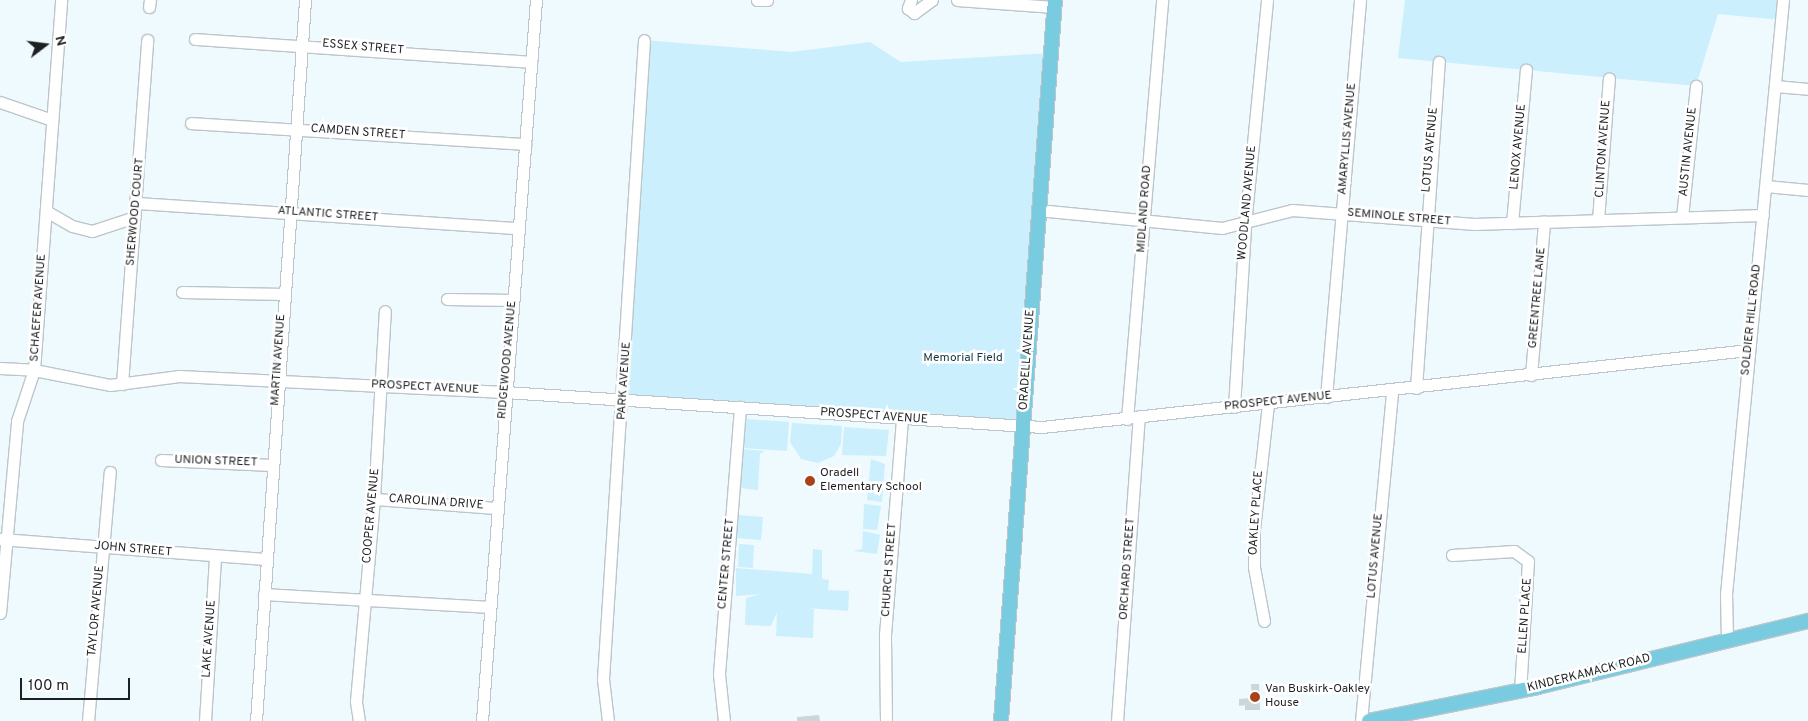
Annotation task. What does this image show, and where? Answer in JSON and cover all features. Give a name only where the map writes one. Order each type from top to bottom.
[{"type":"main road","name":"ORADELL AVENUE","points":[[1001,721],[1055,3]]},
{"type":"main road","name":"KINDERKAMACK ROAD","points":[[1369,721],[1520,690],[1808,621]]},
{"type":"street","name":"SCHAEFER AVENUE","points":[[0,613],[3,539],[17,421],[34,370],[60,0]]},
{"type":"street","name":"MARTIN AVENUE","points":[[256,721],[277,381],[305,0]]},
{"type":"street","name":"RIDGEWOOD AVENUE","points":[[482,721],[536,0]]},
{"type":"street","points":[[757,0],[767,0]]},
{"type":"street","points":[[911,0],[908,8],[914,13],[932,0]]},
{"type":"street","points":[[957,0],[1055,3]]},
{"type":"street","name":"MIDLAND ROAD","points":[[1127,419],[1162,0]]},
{"type":"street","name":"WOODLAND AVENUE","points":[[1234,407],[1245,225],[1267,0]]},
{"type":"street","name":"AMARYLLIS AVENUE","points":[[1326,397],[1360,0]]},
{"type":"street","name":"SOLDIER HILL ROAD","points":[[1727,640],[1726,594],[1783,0]]},
{"type":"street","name":"ESSEX STREET","points":[[195,39],[303,43],[531,62]]},
{"type":"street","name":"SHERWOOD COURT","points":[[122,384],[137,203],[147,40]]},
{"type":"street","name":"PARK AVENUE","points":[[608,721],[603,679],[623,400],[644,40]]},
{"type":"street","name":"LOTUS AVENUE","points":[[1416,388],[1426,222],[1439,62]]},
{"type":"street","name":"LENOX AVENUE","points":[[1512,223],[1526,70]]},
{"type":"street","name":"CLINTON AVENUE","points":[[1598,220],[1609,78]]},
{"type":"street","name":"AUSTIN AVENUE","points":[[1682,217],[1696,86]]},
{"type":"street","points":[[1775,86],[1808,89]]},
{"type":"street","points":[[0,102],[52,120]]},
{"type":"street","name":"CAMDEN STREET","points":[[190,123],[295,128],[525,144]]},
{"type":"street","points":[[1766,186],[1808,190]]},
{"type":"street","name":"ATLANTIC STREET","points":[[137,203],[518,228]]},
{"type":"street","name":"SEMINOLE STREET","points":[[1038,210],[1222,228],[1245,225],[1292,210],[1426,222],[1512,223],[1763,215]]},
{"type":"street","points":[[46,211],[72,226],[92,231],[112,228],[135,217]]},
{"type":"street","name":"GREENTREE LANE","points":[[1531,375],[1544,222]]},
{"type":"street","points":[[182,292],[284,294]]},
{"type":"street","points":[[447,299],[513,300]]},
{"type":"street","name":"COOPER AVENUE","points":[[359,721],[356,701],[374,499],[385,311]]},
{"type":"street","name":"PROSPECT AVENUE","points":[[0,368],[34,370],[98,384],[122,384],[166,375],[506,392],[740,407],[902,420],[1023,426],[1139,418],[1748,350]]},
{"type":"street","name":"LOTUS AVENUE","points":[[1361,721],[1392,390]]},
{"type":"street","name":"OAKLEY PLACE","points":[[1264,621],[1254,567],[1254,529],[1268,404]]},
{"type":"street","name":"CENTER STREET","points":[[724,721],[719,674],[740,407]]},
{"type":"street","name":"ORCHARD STREET","points":[[1117,721],[1139,418]]},
{"type":"street","name":"CHURCH STREET","points":[[886,721],[885,635],[902,420]]},
{"type":"street","name":"UNION STREET","points":[[161,460],[272,464]]},
{"type":"street","name":"TAYLOR AVENUE","points":[[88,721],[110,472]]},
{"type":"street","name":"CAROLINA DRIVE","points":[[374,499],[497,508]]},
{"type":"street","name":"JOHN STREET","points":[[3,539],[266,560]]},
{"type":"street","name":"ELLEN PLACE","points":[[1452,555],[1514,551],[1528,561],[1520,690]]},
{"type":"street","name":"LAKE AVENUE","points":[[205,721],[215,557]]},
{"type":"street","points":[[264,594],[490,607]]},
{"type":"green space","points":[[1405,0],[1780,0],[1781,20],[1718,14],[1696,86],[1398,58]]},
{"type":"green space","name":"Memorial Field","points":[[644,40],[792,52],[870,42],[901,62],[1051,53],[1023,426],[623,400]]},
{"type":"green space","points":[[746,419],[789,422],[787,451],[743,448]]},
{"type":"green space","points":[[792,423],[842,426],[841,444],[834,456],[818,463],[801,459],[790,442]]},
{"type":"green space","points":[[844,427],[889,430],[886,456],[842,455]]},
{"type":"green space","points":[[742,449],[765,451],[760,454],[758,490],[740,488]]},
{"type":"green space","points":[[871,459],[885,464],[882,502],[867,500]]},
{"type":"green space","points":[[864,504],[881,506],[877,530],[863,529]]},
{"type":"green space","points":[[738,515],[763,517],[761,540],[736,538]]},
{"type":"green space","points":[[863,531],[880,535],[877,554],[853,551],[862,549]]},
{"type":"green space","points":[[739,544],[754,545],[753,568],[738,567]]},
{"type":"green space","points":[[813,549],[822,550],[822,579],[829,580],[828,590],[849,591],[848,611],[808,608],[814,609],[813,638],[776,636],[777,612],[771,626],[745,625],[746,598],[761,594],[736,596],[736,568],[812,574]]},
{"type":"building","name":"Van Buskirk-Oakley House","points":[[1251,684],[1259,684],[1260,710],[1245,710],[1245,705],[1239,706],[1239,699],[1252,698]]},
{"type":"building","points":[[819,715],[820,721],[797,721],[797,717]]},
{"type":"place","name":"Oradell Elementary School","points":[[810,481]]},
{"type":"place","name":"Van Buskirk-Oakley House","points":[[1255,697]]}]
